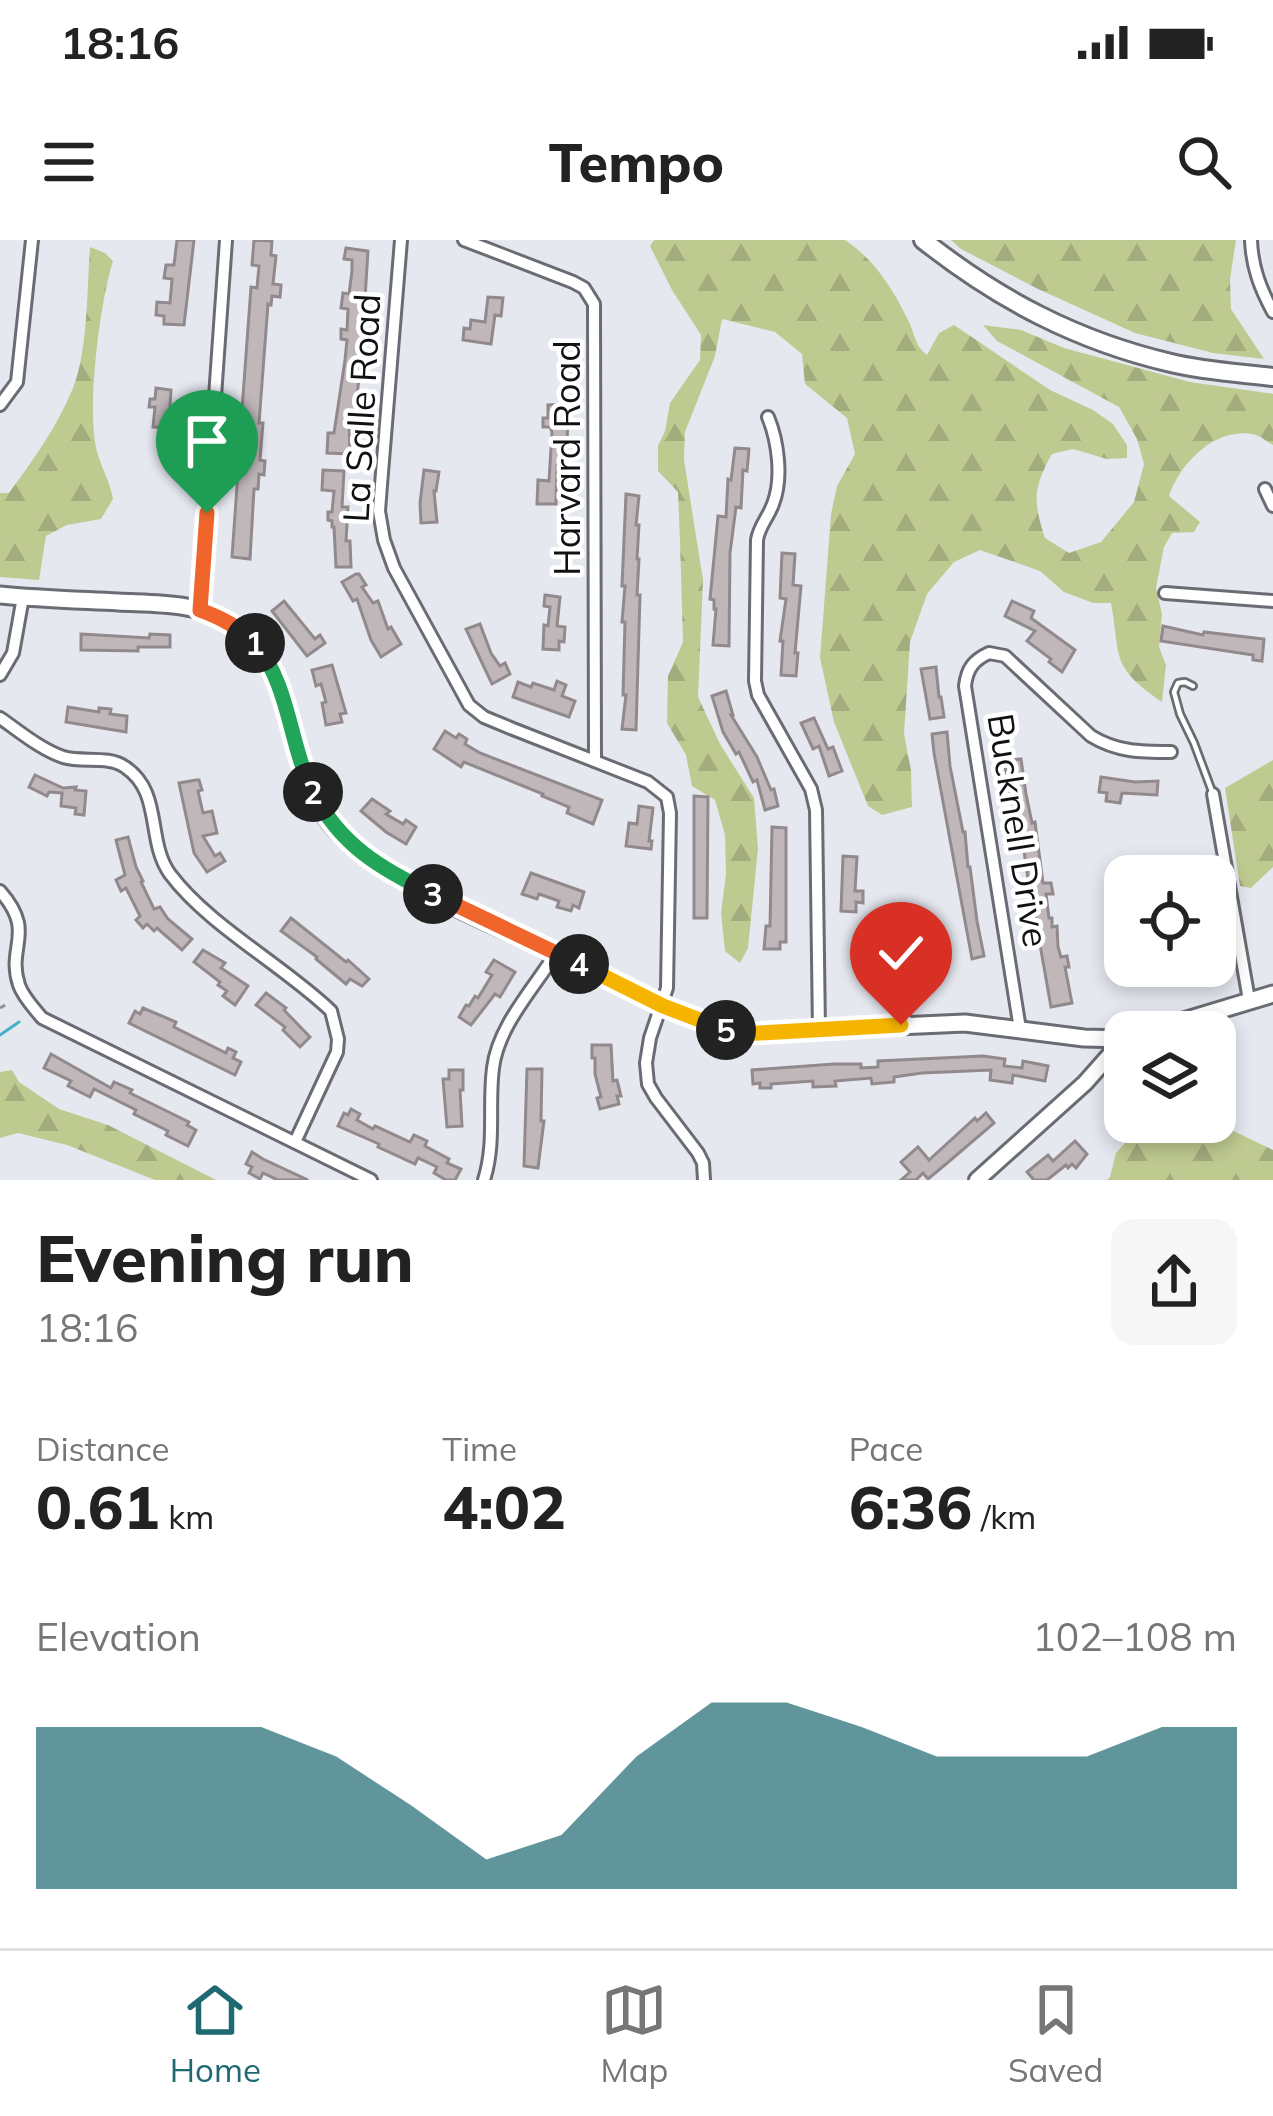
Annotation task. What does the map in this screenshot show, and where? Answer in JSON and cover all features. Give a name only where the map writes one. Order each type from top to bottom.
[{"type":"main road","points":[[923,240],[1008,301],[1084,336],[1177,364],[1273,377]]},
{"type":"main road","points":[[0,595],[184,606],[222,618],[259,648],[280,688],[304,775],[326,818],[358,852],[416,886],[714,1028],[742,1034],[965,1023],[1104,1038]]},
{"type":"main road","points":[[1214,1011],[1273,994]]},
{"type":"street","points":[[0,405],[17,382],[32,240]]},
{"type":"street","points":[[200,610],[226,240]]},
{"type":"street","name":"La Salle Road","points":[[401,240],[379,511],[384,540],[394,568],[469,705],[484,717],[648,782],[667,797],[670,942],[663,1006]]},
{"type":"street","name":"Harvard Road","points":[[464,240],[573,282],[584,288],[594,304],[595,761]]},
{"type":"street","points":[[1251,240],[1252,261],[1273,312]]},
{"type":"street","points":[[769,417],[776,435],[778,489],[757,540],[755,681],[758,695],[811,789],[816,810],[819,1031]]},
{"type":"street","points":[[1265,489],[1273,506]]},
{"type":"street","points":[[1166,593],[1273,601]]},
{"type":"street","points":[[0,675],[13,652],[23,597]]},
{"type":"street","name":"Bucknell Drive","points":[[1020,1029],[965,686],[967,672],[989,652],[1004,656],[1107,746],[1171,752]]},
{"type":"street","points":[[0,718],[65,758],[123,765],[144,785],[161,858],[170,874],[198,904],[331,1011],[337,1052],[295,1142]]},
{"type":"street","points":[[1213,794],[1249,1000]]},
{"type":"street","points":[[0,891],[20,921],[19,986],[42,1018],[371,1180]]},
{"type":"street","points":[[484,1180],[491,1155],[498,1044],[556,953]]},
{"type":"street","points":[[663,1006],[650,1038],[648,1084],[698,1153],[704,1180]]},
{"type":"street","points":[[977,1180],[1104,1061]]},
{"type":"lane","points":[[1193,686],[1178,682],[1174,692],[1213,794]]},
{"type":"path","points":[[0,1008],[24,995]]},
{"type":"green space","points":[[654,240],[845,240],[882,276],[927,355],[939,333],[954,325],[1050,390],[1113,424],[1127,445],[1127,458],[1107,459],[1073,449],[1052,454],[1041,476],[1037,504],[1045,538],[1069,553],[1101,542],[1134,502],[1144,464],[1137,439],[1119,407],[997,341],[983,325],[1021,330],[1064,348],[1190,382],[1273,394],[1273,445],[1242,433],[1214,441],[1182,471],[1169,496],[1200,522],[1194,532],[1172,533],[1164,547],[1156,588],[1162,614],[1159,647],[1166,665],[1162,702],[1126,670],[1111,603],[1093,603],[1064,592],[1040,571],[980,550],[954,562],[927,594],[910,642],[904,734],[912,807],[882,815],[868,806],[834,722],[820,658],[831,514],[837,486],[855,454],[847,418],[805,384],[802,354],[775,332],[722,319],[715,356],[685,432],[684,460],[703,580],[698,697],[754,798],[758,849],[748,948],[740,963],[725,951],[721,913],[725,835],[715,800],[692,786],[686,755],[667,723],[668,676],[683,642],[680,542],[678,492],[658,471],[658,446],[670,403],[700,360],[701,335],[650,246]]},
{"type":"green space","points":[[951,240],[1236,240],[1231,309],[1264,359],[1213,353],[1135,333],[1038,289]]},
{"type":"green space","points":[[90,247],[113,261],[99,330],[93,413],[98,455],[113,499],[101,519],[67,525],[46,536],[39,580],[0,577],[0,493],[9,493],[27,468],[73,388],[84,338]]},
{"type":"green space","points":[[1273,760],[1273,867],[1251,888],[1240,886],[1225,788]]},
{"type":"green space","points":[[12,1070],[19,1082],[59,1109],[108,1125],[216,1180],[155,1180],[67,1145],[18,1133],[0,1138],[0,1072]]},
{"type":"green space","points":[[1236,1132],[1273,1150],[1273,1180],[1107,1180],[1116,1153],[1125,1143],[1236,1143]]},
{"type":"building","points":[[177,240],[194,240],[184,325],[164,324],[164,316],[156,315],[157,302],[170,303],[172,279],[164,278],[166,265],[174,265]]},
{"type":"building","points":[[254,240],[272,241],[271,255],[276,256],[273,284],[281,285],[280,297],[272,296],[268,304],[259,423],[263,423],[260,460],[265,461],[264,475],[259,474],[258,489],[254,489],[250,559],[232,557],[238,472],[245,473],[247,450],[247,438],[240,437],[251,287],[257,288],[259,266],[252,265]]},
{"type":"building","points":[[346,248],[368,251],[361,362],[354,420],[349,420],[350,454],[327,453],[347,340],[341,339],[341,329],[347,330],[348,309],[341,308],[343,293],[349,294],[352,271],[352,260],[344,259]]},
{"type":"building","points":[[488,297],[503,298],[491,344],[463,340],[471,320],[485,322]]},
{"type":"building","points":[[156,388],[171,390],[173,428],[153,427],[155,407],[149,407]]},
{"type":"building","points":[[567,404],[565,466],[557,466],[556,504],[537,504],[538,480],[549,481],[552,432],[543,427],[543,418],[548,418],[548,405]]},
{"type":"building","points":[[735,448],[749,449],[730,553],[729,646],[713,645],[716,609],[710,599],[718,516],[726,517]]},
{"type":"building","points":[[323,470],[344,471],[342,507],[348,507],[346,541],[350,541],[351,567],[336,567],[334,527],[328,520],[334,491],[322,490]]},
{"type":"building","points":[[424,470],[439,472],[434,491],[437,522],[421,523]]},
{"type":"building","points":[[626,494],[639,496],[636,730],[622,729]]},
{"type":"building","points":[[782,553],[795,554],[793,585],[801,586],[796,676],[781,675],[786,599],[780,598]]},
{"type":"building","points":[[356,574],[373,603],[378,601],[388,629],[401,644],[381,657],[357,599],[353,601],[342,582]]},
{"type":"building","points":[[545,595],[560,597],[557,626],[565,627],[559,650],[543,649],[550,607],[544,606]]},
{"type":"building","points":[[284,601],[315,639],[320,635],[325,643],[307,656],[272,611]]},
{"type":"building","points":[[1012,601],[1034,611],[1031,618],[1075,650],[1062,672],[1027,641],[1035,631],[1005,616]]},
{"type":"building","points":[[480,624],[491,653],[500,666],[505,663],[510,674],[492,684],[466,629]]},
{"type":"building","points":[[1163,626],[1203,635],[1264,639],[1262,661],[1253,660],[1253,655],[1161,641]]},
{"type":"building","points":[[81,634],[170,635],[170,647],[81,650]]},
{"type":"building","points":[[332,665],[346,713],[340,714],[342,722],[326,725],[322,703],[326,702],[312,670]]},
{"type":"building","points":[[936,667],[944,717],[930,719],[921,669]]},
{"type":"building","points":[[557,681],[566,685],[562,696],[575,701],[569,717],[513,697],[518,682],[554,690]]},
{"type":"building","points":[[726,691],[731,715],[774,789],[778,806],[765,810],[757,780],[753,782],[723,732],[712,696]]},
{"type":"building","points":[[68,707],[111,709],[110,714],[127,716],[126,732],[66,722]]},
{"type":"building","points":[[814,718],[842,771],[829,776],[819,746],[813,749],[801,723]]},
{"type":"building","points":[[445,731],[467,739],[465,744],[480,753],[602,800],[593,824],[567,813],[569,807],[543,794],[464,762],[461,767],[434,749]]},
{"type":"building","points":[[947,732],[984,956],[972,959],[934,753],[932,734]]},
{"type":"building","points":[[1021,759],[1043,883],[1051,883],[1053,894],[1046,894],[1049,918],[1052,927],[1057,926],[1058,947],[1069,967],[1065,967],[1072,1003],[1051,1007],[1019,815],[1015,816],[1004,761]]},
{"type":"building","points":[[35,775],[63,788],[86,791],[84,815],[75,814],[76,808],[61,806],[62,793],[47,796],[29,787]]},
{"type":"building","points":[[1101,777],[1158,781],[1157,795],[1122,793],[1120,803],[1106,801],[1107,793],[1099,792]]},
{"type":"building","points":[[199,780],[203,813],[212,811],[217,833],[203,836],[215,856],[220,853],[225,861],[207,872],[194,853],[179,783]]},
{"type":"building","points":[[694,796],[708,797],[707,918],[694,918]]},
{"type":"building","points":[[372,799],[390,811],[386,814],[416,827],[406,844],[361,811]]},
{"type":"building","points":[[639,806],[653,808],[651,849],[626,846],[629,823],[637,824]]},
{"type":"building","points":[[772,827],[786,828],[786,942],[780,942],[780,949],[764,949],[766,926],[770,926]]},
{"type":"building","points":[[128,837],[154,909],[160,907],[192,939],[182,950],[157,928],[154,931],[147,924],[143,928],[126,888],[121,891],[116,880],[125,875],[116,840]]},
{"type":"building","points":[[843,856],[857,857],[855,891],[863,891],[863,903],[856,902],[856,912],[841,911]]},
{"type":"building","points":[[531,873],[584,892],[579,908],[573,905],[571,911],[539,894],[537,899],[522,894]]},
{"type":"building","points":[[291,918],[369,979],[362,986],[350,979],[346,984],[281,931]]},
{"type":"building","points":[[203,950],[248,986],[235,1005],[223,996],[227,991],[220,982],[194,962]]},
{"type":"building","points":[[494,960],[515,972],[500,997],[495,994],[471,1025],[459,1017],[478,998],[492,975],[486,972]]},
{"type":"building","points":[[266,993],[310,1037],[300,1047],[285,1027],[256,1005]]},
{"type":"building","points":[[143,1008],[226,1053],[228,1048],[236,1052],[233,1058],[241,1062],[235,1075],[129,1023],[135,1011],[140,1014]]},
{"type":"building","points":[[592,1045],[611,1045],[619,1104],[600,1109]]},
{"type":"building","points":[[51,1054],[111,1088],[114,1082],[189,1122],[196,1130],[188,1146],[134,1114],[136,1110],[94,1089],[90,1097],[68,1086],[71,1081],[44,1068]]},
{"type":"building","points":[[1005,1059],[1004,1066],[1022,1068],[1023,1061],[1048,1066],[1045,1081],[1013,1075],[1012,1083],[990,1080],[991,1070],[922,1073],[872,1084],[871,1078],[835,1081],[836,1086],[813,1087],[813,1081],[771,1084],[771,1088],[753,1084],[752,1070],[834,1064],[878,1067],[878,1061]]},
{"type":"building","points":[[527,1069],[542,1069],[544,1121],[538,1168],[524,1166]]},
{"type":"building","points":[[449,1070],[463,1070],[462,1126],[447,1127],[443,1079],[449,1079]]},
{"type":"building","points":[[351,1109],[360,1114],[357,1120],[373,1129],[410,1142],[414,1135],[427,1141],[425,1146],[461,1169],[455,1180],[434,1173],[437,1167],[418,1158],[415,1164],[338,1126]]},
{"type":"building","points":[[986,1113],[994,1123],[928,1179],[923,1173],[916,1180],[901,1180],[910,1172],[901,1162],[918,1147],[929,1160]]},
{"type":"building","points":[[1075,1141],[1087,1154],[1076,1168],[1066,1165],[1047,1180],[1034,1180],[1027,1172],[1048,1155],[1053,1161]]},
{"type":"building","points":[[252,1152],[308,1180],[278,1180],[263,1173],[260,1179],[249,1173],[252,1167],[246,1164]]},
{"type":"waterway","points":[[0,1035],[19,1022]]},
{"type":"route","points":[[207,513],[200,610],[243,631],[259,648],[285,704],[304,775],[326,818],[358,852],[416,886],[714,1028],[742,1034],[901,1025]]}]
